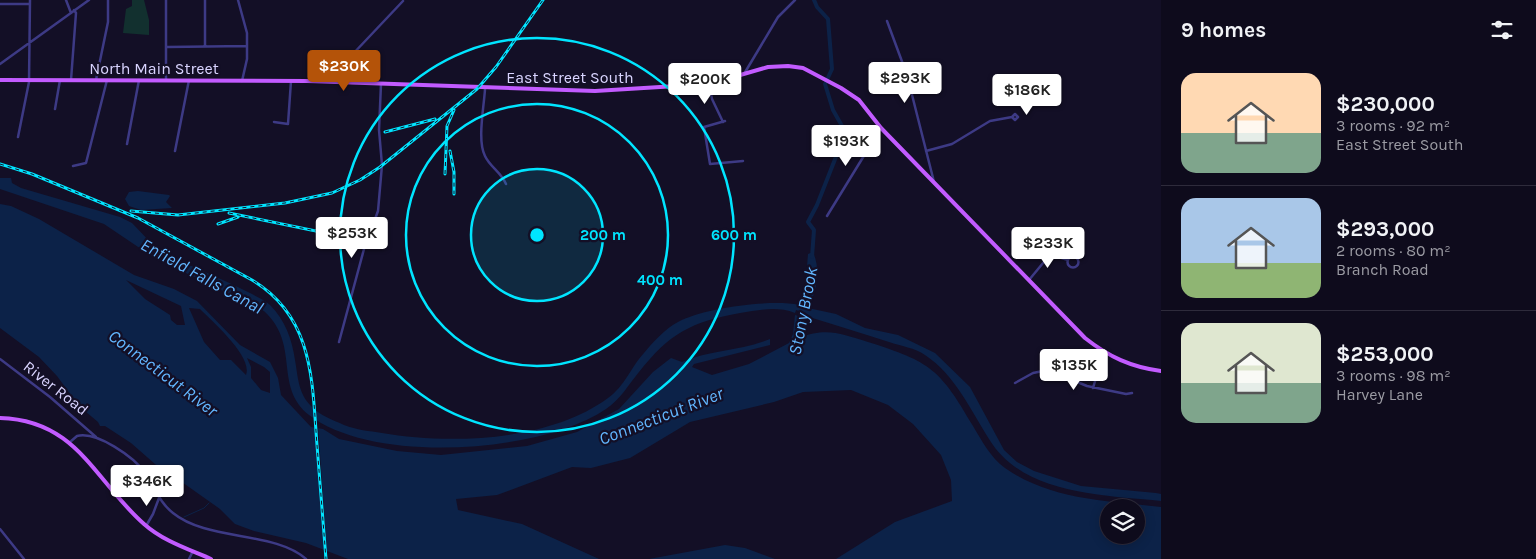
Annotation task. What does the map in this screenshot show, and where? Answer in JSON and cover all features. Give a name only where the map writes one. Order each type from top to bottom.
[{"type":"main road","name":"East Street South","points":[[307,81],[485,89],[595,91],[709,84],[781,65],[812,72],[859,100],[881,128],[1086,338],[1106,354],[1122,362],[1161,371]]},
{"type":"main road","name":"North Main Street","points":[[0,80],[307,81]]},
{"type":"main road","points":[[0,418],[37,423],[60,435],[70,442],[146,526],[170,541],[212,559]]},
{"type":"street","points":[[18,137],[29,80],[30,0]]},
{"type":"street","points":[[66,0],[76,13],[71,80]]},
{"type":"street","points":[[0,64],[89,0]]},
{"type":"street","points":[[96,80],[108,22],[108,0]]},
{"type":"street","points":[[166,0],[166,80]]},
{"type":"street","points":[[205,0],[205,46]]},
{"type":"street","points":[[238,0],[246,28],[247,46],[242,81]]},
{"type":"street","points":[[744,74],[778,17],[794,0]]},
{"type":"street","points":[[347,83],[351,56],[403,1]]},
{"type":"street","points":[[0,4],[30,4]]},
{"type":"street","points":[[887,21],[907,76],[934,183]]},
{"type":"street","points":[[167,47],[247,46]]},
{"type":"street","points":[[55,109],[60,80]]},
{"type":"street","points":[[73,166],[86,163],[107,80]]},
{"type":"street","points":[[127,144],[139,80]]},
{"type":"street","points":[[175,150],[189,80]]},
{"type":"street","points":[[274,122],[288,124],[291,81]]},
{"type":"street","points":[[339,342],[364,249],[378,211],[382,165],[379,130],[381,84]]},
{"type":"street","points":[[709,84],[711,98],[724,121],[704,128],[710,164],[743,161]]},
{"type":"street","points":[[485,89],[482,149],[488,161],[500,172],[506,184]]},
{"type":"street","points":[[926,151],[952,144],[990,121],[1012,117]]},
{"type":"street","points":[[827,216],[881,128]]},
{"type":"street","points":[[1029,280],[1048,257],[1056,256],[1068,260],[1075,257],[1078,263],[1071,267],[1068,260]]},
{"type":"street","points":[[1093,388],[1099,368],[1106,354]]},
{"type":"street","name":"River Road","points":[[0,358],[70,413],[96,437],[138,464],[159,498],[182,520],[289,549],[306,559]]},
{"type":"street","points":[[1015,383],[1033,372],[1048,370],[1093,388],[1126,394],[1132,393]]},
{"type":"street","points":[[70,442],[80,435],[96,437]]},
{"type":"street","points":[[146,526],[154,514],[159,498]]},
{"type":"street","points":[[0,529],[24,559]]},
{"type":"street","points":[[189,559],[193,551]]},
{"type":"green space","points":[[132,0],[144,0],[149,20],[149,35],[123,33],[126,9],[132,6]]},
{"type":"water","name":"Enfield Falls Canal","points":[[0,178],[11,178],[12,183],[21,188],[120,217],[132,223],[154,246],[166,254],[266,302],[280,317],[287,330],[294,352],[303,396],[314,409],[322,415],[354,428],[409,437],[469,439],[499,436],[529,431],[558,423],[584,412],[614,393],[639,358],[664,332],[678,322],[689,317],[737,306],[772,303],[799,305],[805,291],[808,254],[813,252],[817,266],[817,280],[814,295],[808,308],[836,314],[865,328],[898,335],[935,353],[970,387],[1004,450],[1017,462],[1034,471],[1081,486],[1161,494],[1161,501],[1090,494],[1043,482],[1022,471],[1004,457],[989,439],[953,382],[936,363],[925,355],[912,349],[806,316],[806,313],[796,310],[795,313],[775,309],[754,311],[695,325],[683,331],[661,348],[620,397],[606,409],[577,424],[541,436],[501,443],[458,447],[414,447],[374,441],[338,431],[309,415],[298,404],[292,391],[282,338],[275,324],[264,311],[153,257],[104,224],[0,189]]},
{"type":"water","points":[[138,191],[169,195],[166,202],[172,208],[141,210],[129,206],[125,199],[129,192]]},
{"type":"water","name":"Connecticut River","points":[[0,204],[11,206],[39,219],[134,275],[174,289],[197,301],[240,345],[270,362],[278,378],[281,395],[311,427],[323,429],[339,439],[397,451],[441,455],[527,446],[577,432],[619,409],[653,372],[671,358],[682,362],[770,339],[770,345],[694,364],[692,367],[712,375],[749,364],[789,343],[793,334],[795,315],[801,317],[800,326],[803,317],[805,318],[799,338],[826,332],[842,334],[889,349],[920,362],[932,370],[952,392],[983,443],[1005,468],[1022,479],[1041,487],[1060,493],[1100,500],[1100,544],[1145,544],[1145,505],[1161,507],[1161,559],[836,559],[895,522],[952,501],[951,480],[941,455],[913,424],[888,405],[851,390],[803,392],[774,402],[690,422],[630,458],[591,468],[572,467],[497,495],[456,499],[458,510],[522,524],[599,559],[348,559],[306,543],[254,531],[235,524],[220,509],[179,480],[174,474],[163,471],[131,443],[105,426],[100,426],[98,422],[79,406],[57,376],[39,357],[0,328]],"holes":[[[126,280],[181,306],[185,325],[177,325],[171,320],[170,315],[145,299]],[[189,308],[200,309],[230,340],[244,359],[247,368],[246,375],[231,360],[220,360],[204,342]],[[247,358],[270,372],[270,393],[261,390],[251,378],[251,367]]]},
{"type":"water","points":[[725,545],[745,548],[775,559],[649,559]]},
{"type":"pier","points":[[315,425],[318,426],[327,553],[324,552]]},
{"type":"waterway","name":"Stony Brook","points":[[812,257],[814,230],[808,222],[817,205],[843,139],[842,126],[833,110],[825,84],[832,69],[828,19],[817,7],[814,0]]},
{"type":"waterway","points":[[184,517],[204,508],[209,503]]},
{"type":"railway","points":[[131,211],[178,215],[285,203],[332,193],[360,180],[380,167],[477,89],[496,67],[543,0]]},
{"type":"railway","points":[[445,174],[447,126],[454,110]]},
{"type":"railway","points":[[385,132],[435,119]]},
{"type":"railway","points":[[450,151],[454,172],[454,194]]},
{"type":"railway","points":[[0,164],[32,174],[138,218],[252,280],[272,295],[288,312],[306,352],[311,374],[326,559]]},
{"type":"railway","points":[[229,213],[345,237]]},
{"type":"railway","points":[[218,224],[238,217]]}]
